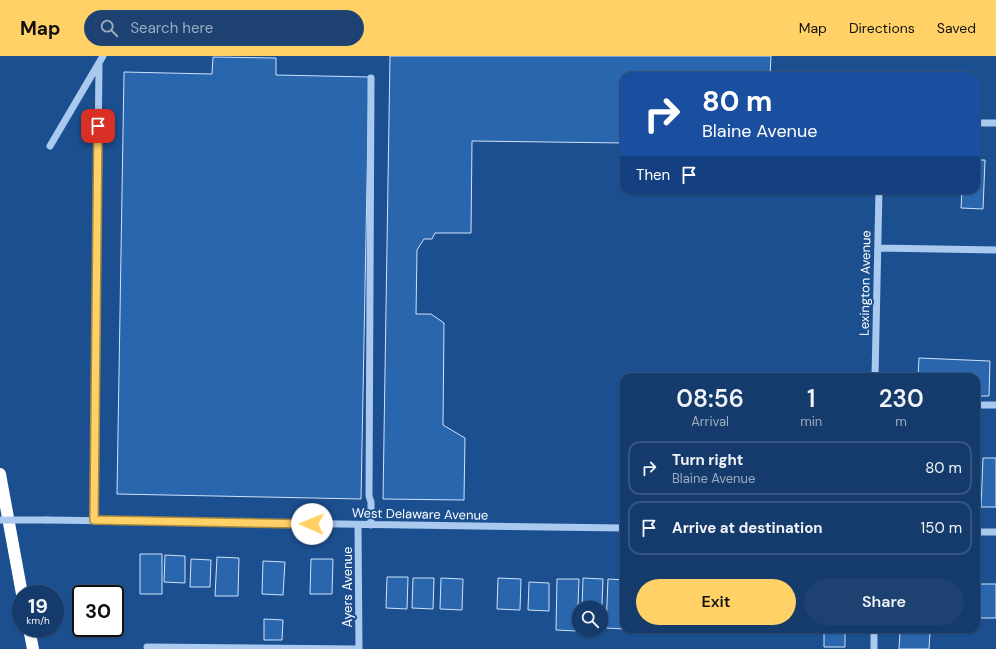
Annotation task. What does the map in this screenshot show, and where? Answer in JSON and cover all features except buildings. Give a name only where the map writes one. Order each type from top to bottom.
[{"type":"highway","points":[[0,474],[20,585]]},
{"type":"highway","points":[[31,637],[33,649]]},
{"type":"street","points":[[50,146],[103,56]]},
{"type":"street","points":[[94,520],[99,64]]},
{"type":"street","points":[[370,78],[369,496],[371,502],[371,525]]},
{"type":"street","points":[[980,123],[996,123]]},
{"type":"street","name":"Lexington Avenue","points":[[875,373],[879,194]]},
{"type":"street","points":[[878,248],[996,250]]},
{"type":"street","points":[[980,405],[996,405]]},
{"type":"street","name":"West Delaware Avenue","points":[[0,520],[94,520],[620,528]]},
{"type":"street","name":"Ayers Avenue","points":[[358,525],[359,649]]},
{"type":"street","points":[[980,532],[996,532]]},
{"type":"street","points":[[874,633],[874,649]]},
{"type":"street","points":[[147,647],[359,649]]},
{"type":"route","points":[[98,126],[94,520],[312,524]]}]
